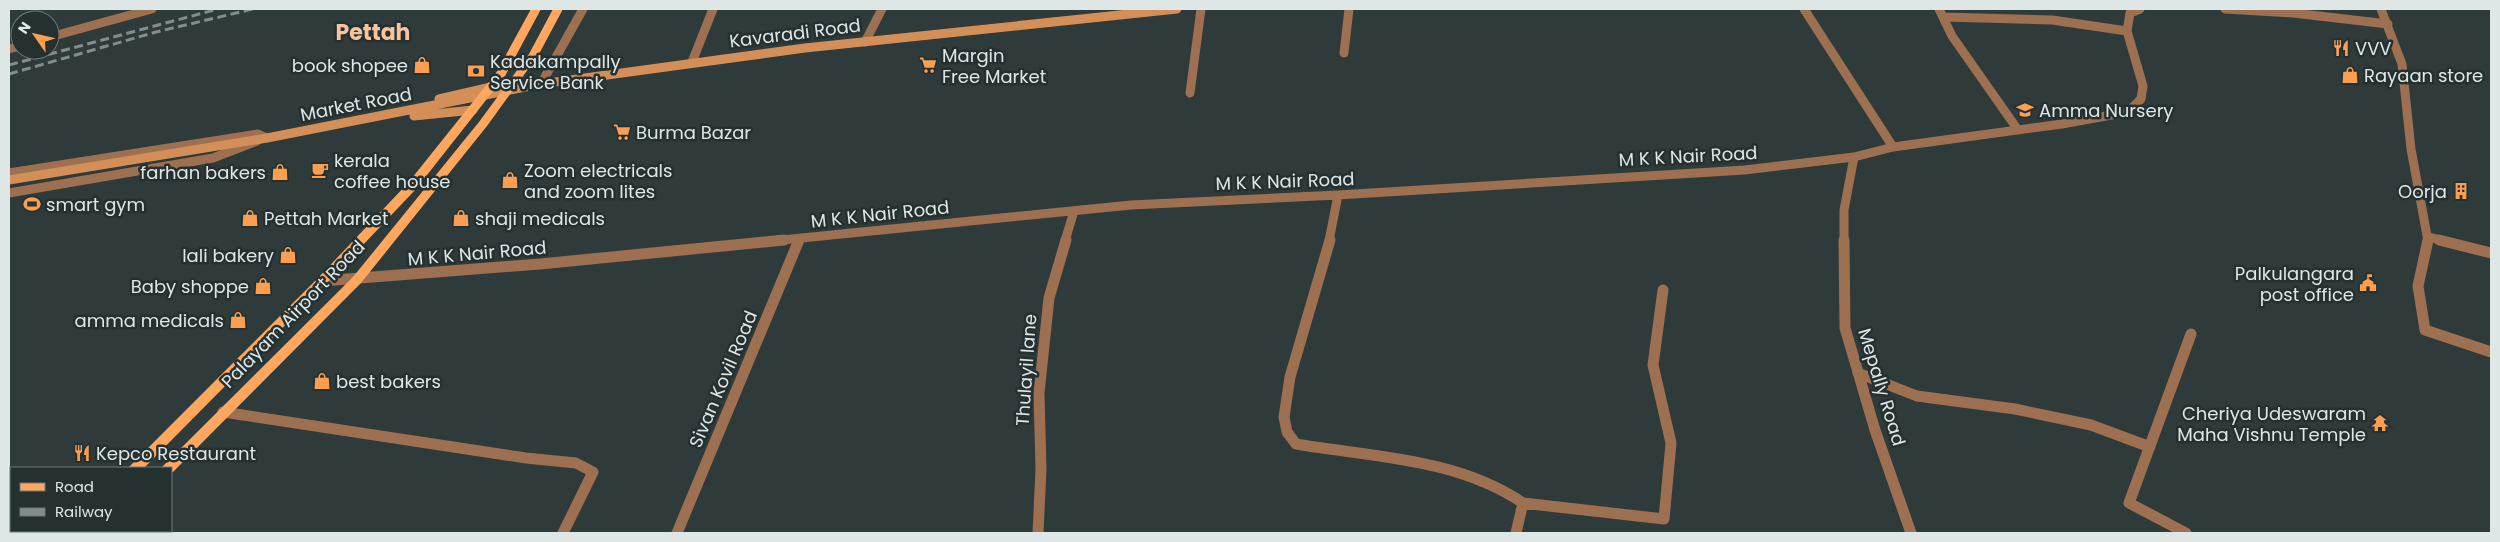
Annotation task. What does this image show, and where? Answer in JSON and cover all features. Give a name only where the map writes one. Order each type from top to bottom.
[{"type":"main road","name":"Palayam Airport Road","points":[[136,467],[322,281],[412,186],[501,74],[536,9]]},
{"type":"main road","name":"Palayam Airport Road","points":[[169,467],[357,280],[507,92],[534,54],[558,9]]},
{"type":"main road","name":"Kavaradi Road","points":[[507,92],[541,84],[692,62],[1177,9]]},
{"type":"main road","points":[[401,112],[428,102],[491,87]]},
{"type":"main road","name":"Market Road","points":[[9,180],[267,138],[507,92]]},
{"type":"main road","points":[[401,112],[414,116],[473,110]]},
{"type":"street","points":[[60,34],[152,9]]},
{"type":"street","points":[[541,84],[583,9]]},
{"type":"street","points":[[692,62],[713,9]]},
{"type":"street","points":[[864,42],[882,9]]},
{"type":"street","points":[[1190,93],[1201,9]]},
{"type":"street","points":[[1344,53],[1349,9]]},
{"type":"street","points":[[1804,9],[1893,147]]},
{"type":"street","points":[[1940,9],[1952,36],[2018,130]]},
{"type":"street","points":[[1945,17],[2052,20],[2127,31],[2130,13],[2140,9]]},
{"type":"street","points":[[2226,9],[2302,14],[2388,24]]},
{"type":"street","points":[[2381,9],[2402,64],[2411,149],[2428,237],[2418,286],[2424,330],[2491,352]]},
{"type":"street","name":"M K K Nair Road","points":[[322,281],[357,280],[1131,205],[1263,196],[1338,196],[1745,170],[1854,157],[1893,147],[2018,130],[2128,112],[2142,99],[2143,86],[2127,31]]},
{"type":"street","points":[[9,173],[98,161],[258,134],[267,138]]},
{"type":"street","points":[[9,193],[213,158],[267,138]]},
{"type":"street","name":"Mepally Road","points":[[1854,157],[1844,210],[1845,328],[1875,430],[1911,533]]},
{"type":"street","points":[[1338,196],[1326,254],[1290,377],[1284,417],[1287,432],[1296,444],[1456,471],[1490,482],[1510,492],[1523,503],[1664,519],[1672,443],[1653,365],[1663,290]]},
{"type":"street","name":"Thulayil lane","points":[[1038,533],[1040,523],[1041,469],[1039,393],[1049,298],[1074,211]]},
{"type":"street","points":[[2428,237],[2491,253]]},
{"type":"street","name":"Sivan Kovil Road","points":[[677,533],[800,238]]},
{"type":"street","points":[[2186,533],[2129,503],[2192,334]]},
{"type":"street","points":[[1858,373],[1917,396],[2015,408],[2091,425],[2150,447]]},
{"type":"street","points":[[223,412],[526,458],[576,463],[593,472],[563,533]]},
{"type":"street","points":[[1516,533],[1523,503]]},
{"type":"railway","points":[[9,65],[218,9]]},
{"type":"railway","points":[[9,74],[156,32],[253,9]]},
{"type":"place","name":"VVV","points":[[2341,48]]},
{"type":"place","name":"book shopee","points":[[422,65]]},
{"type":"place","name":"Margin Free Market","points":[[928,65]]},
{"type":"place","name":"Kadakampally Service Bank","points":[[476,71]]},
{"type":"place","name":"Rayaan store","points":[[2350,75]]},
{"type":"place","name":"Amma Nursery","points":[[2025,110]]},
{"type":"place","name":"Burma Bazar","points":[[622,132]]},
{"type":"place","name":"kerala coffee house","points":[[320,170]]},
{"type":"place","name":"farhan bakers","points":[[280,172]]},
{"type":"place","name":"Zoom electricals and zoom lites","points":[[510,180]]},
{"type":"place","name":"Oorja","points":[[2461,191]]},
{"type":"place","name":"smart gym","points":[[32,204]]},
{"type":"place","name":"Pettah Market","points":[[250,218]]},
{"type":"place","name":"shaji medicals","points":[[461,218]]},
{"type":"place","name":"lali bakery","points":[[288,255]]},
{"type":"place","name":"Palkulangara post office","points":[[2368,283]]},
{"type":"place","name":"Baby shoppe","points":[[263,286]]},
{"type":"place","name":"amma medicals","points":[[238,320]]},
{"type":"place","name":"best bakers","points":[[322,381]]},
{"type":"place","name":"Cheriya Udeswaram Maha Vishnu Temple","points":[[2380,423]]},
{"type":"place","name":"Kepco Restaurant","points":[[82,453]]},
{"type":"district","name":"Pettah","points":[[373,32]]}]
